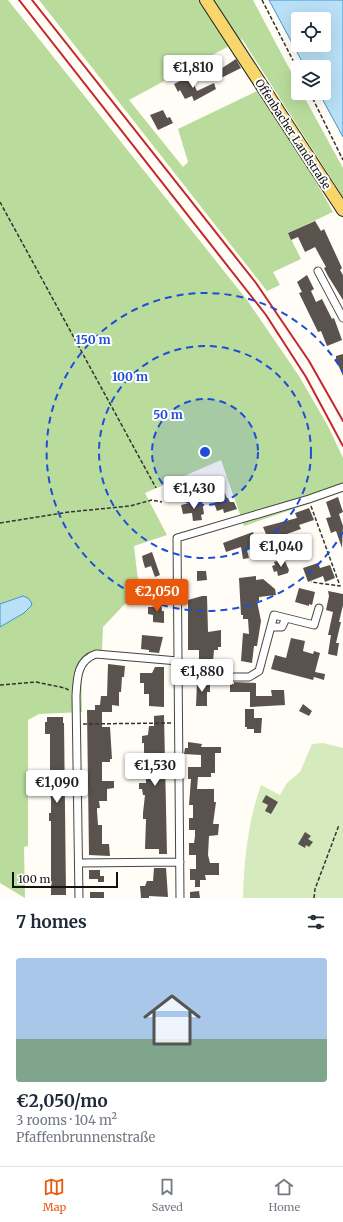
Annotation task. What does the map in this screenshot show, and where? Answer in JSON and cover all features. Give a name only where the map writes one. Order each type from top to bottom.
[{"type":"main road","name":"Offenbacher Landstraße","points":[[206,0],[343,210]]},
{"type":"street","points":[[318,271],[343,318]]},
{"type":"street","points":[[180,898],[177,538],[342,490]]},
{"type":"street","points":[[178,677],[249,677],[258,674],[274,615],[314,625],[319,608]]},
{"type":"street","points":[[271,627],[282,628],[286,618]]},
{"type":"street","points":[[79,898],[76,696],[77,681],[80,669],[93,655],[178,661]]},
{"type":"street","points":[[79,863],[180,862]]},
{"type":"path","points":[[262,0],[293,60]]},
{"type":"path","points":[[313,100],[343,160]]},
{"type":"path","points":[[0,202],[156,488]]},
{"type":"path","points":[[309,499],[340,586]]},
{"type":"path","points":[[0,523],[69,512],[130,506],[152,500],[162,502]]},
{"type":"path","points":[[312,582],[343,587]]},
{"type":"path","points":[[0,686],[5,684],[36,682],[65,688],[76,696]]},
{"type":"path","points":[[77,724],[179,723]]},
{"type":"path","points":[[314,898],[315,889],[339,825]]},
{"type":"green space","points":[[0,0],[8,0],[247,300],[299,376],[328,426],[343,458],[343,492],[244,526],[221,460],[145,493],[167,535],[134,546],[139,589],[103,627],[102,650],[92,652],[81,662],[82,712],[39,714],[28,720],[28,846],[24,847],[25,898],[0,883],[0,627],[31,602],[25,597],[21,597],[0,604]]},
{"type":"green space","points":[[39,0],[253,0],[291,72],[291,100],[306,100],[343,168],[343,197],[242,39],[129,100],[183,167],[188,162],[178,129],[257,91],[311,173],[333,212],[288,233],[301,259],[273,272],[280,285],[267,291]]},
{"type":"green space","points":[[323,743],[343,748],[343,898],[243,898],[244,869],[250,827],[261,785],[280,795],[287,783],[300,772],[312,744]]},
{"type":"water","points":[[269,0],[343,0],[343,137],[323,100],[331,100],[331,60],[301,60],[297,52],[331,52],[331,12],[291,12],[291,41]]},
{"type":"water","points":[[23,596],[28,598],[32,605],[24,613],[0,627],[0,604]]},
{"type":"building","points":[[236,59],[241,68],[221,78],[216,72]]},
{"type":"building","points":[[190,76],[197,91],[214,83],[216,89],[194,101],[192,96],[185,99],[180,90],[178,92],[174,84]]},
{"type":"building","points":[[163,110],[167,118],[170,117],[173,123],[158,130],[150,115]]},
{"type":"building","points":[[315,221],[321,231],[324,229],[342,268],[340,270],[343,275],[343,300],[328,276],[324,268],[326,267],[315,247],[305,252],[298,237],[291,240],[288,233]]},
{"type":"building","points":[[307,275],[314,289],[311,291],[316,302],[322,299],[332,319],[334,318],[342,340],[327,346],[321,331],[318,332],[299,293],[302,292],[297,282]]},
{"type":"building","points":[[343,354],[343,376],[336,360],[336,356]]},
{"type":"building","points":[[222,487],[227,498],[230,502],[234,502],[237,509],[224,513],[223,509],[217,511],[214,503],[220,501],[216,489]]},
{"type":"building","points":[[338,497],[343,512],[339,514],[343,526],[342,548],[336,531],[331,533],[326,518],[331,517],[326,502]]},
{"type":"building","points":[[202,500],[204,514],[201,515],[202,520],[193,521],[192,513],[183,514],[181,505]]},
{"type":"building","points":[[309,508],[314,520],[299,525],[301,529],[281,536],[282,541],[276,543],[274,538],[264,541],[258,546],[247,550],[249,558],[243,559],[241,547],[226,552],[223,543],[253,532],[255,538],[266,534],[263,527],[297,518],[295,513]]},
{"type":"building","points":[[152,552],[160,575],[155,577],[151,566],[145,568],[142,556]]},
{"type":"building","points":[[284,559],[289,570],[288,573],[278,576],[277,571],[274,572],[272,566],[275,565],[274,562]]},
{"type":"building","points":[[318,563],[320,568],[330,565],[335,578],[325,582],[323,576],[308,582],[303,568]]},
{"type":"building","points":[[197,571],[206,571],[207,580],[197,581]]},
{"type":"building","points":[[256,576],[256,580],[263,579],[275,589],[276,595],[259,597],[259,601],[257,601],[261,621],[257,646],[254,646],[252,663],[241,661],[243,633],[249,634],[248,619],[243,619],[243,615],[241,615],[239,578]]},
{"type":"building","points":[[152,579],[154,594],[148,593],[146,586],[139,587],[139,581]]},
{"type":"building","points":[[299,588],[315,592],[312,605],[309,604],[309,606],[295,602]]},
{"type":"building","points":[[328,591],[343,594],[343,605],[339,622],[341,622],[336,643],[339,643],[337,656],[328,654],[331,635],[328,635],[333,612],[326,610],[329,596]]},
{"type":"building","points":[[207,596],[208,632],[221,630],[221,647],[218,647],[218,650],[214,650],[213,662],[199,661],[199,650],[188,650],[188,600]]},
{"type":"building","points":[[161,603],[162,611],[164,611],[164,623],[153,622],[153,615],[148,614],[148,607],[154,607],[154,604]]},
{"type":"building","points":[[142,635],[163,637],[159,653],[141,649]]},
{"type":"building","points":[[291,638],[305,641],[303,651],[313,654],[314,651],[320,653],[315,672],[325,674],[324,680],[314,677],[313,680],[271,669],[275,655],[286,658]]},
{"type":"building","points":[[108,664],[125,666],[124,677],[122,677],[121,692],[119,692],[119,706],[112,705],[112,712],[102,712],[102,727],[110,727],[112,759],[110,759],[110,762],[102,762],[102,781],[114,781],[114,788],[107,789],[107,801],[99,801],[100,808],[97,808],[97,811],[98,825],[102,825],[102,844],[109,844],[110,856],[89,855],[87,710],[95,710],[95,705],[100,705],[101,696],[107,696]]},
{"type":"building","points":[[155,667],[164,667],[164,707],[149,706],[149,694],[144,694],[144,683],[140,683],[140,673],[152,673]]},
{"type":"building","points":[[197,682],[210,682],[210,692],[207,692],[207,706],[196,706]]},
{"type":"building","points":[[234,682],[256,683],[256,696],[272,696],[271,690],[284,690],[285,705],[250,707],[250,692],[230,692],[230,685],[234,684]]},
{"type":"building","points":[[303,704],[312,711],[309,716],[299,711]]},
{"type":"building","points":[[245,709],[254,709],[254,718],[262,718],[261,733],[254,733],[254,729],[247,729],[247,727],[245,727]]},
{"type":"building","points":[[164,715],[167,854],[159,854],[159,849],[145,849],[146,819],[143,819],[143,813],[145,795],[143,795],[142,789],[139,789],[139,783],[146,783],[146,770],[144,770],[144,743],[142,743],[142,736],[148,735],[149,726],[154,726],[154,716]]},
{"type":"building","points":[[47,717],[63,717],[64,723],[66,895],[51,895],[51,821],[49,821],[49,813],[51,813],[51,800],[48,776],[48,770],[50,770],[50,734],[45,734],[45,722],[47,722]]},
{"type":"building","points":[[188,742],[202,744],[201,747],[221,747],[221,753],[215,753],[215,773],[211,773],[211,777],[198,777],[197,789],[214,789],[214,802],[216,802],[213,824],[219,824],[218,835],[209,836],[208,855],[210,863],[219,863],[219,875],[205,875],[206,880],[200,880],[200,887],[195,887],[195,880],[190,880],[190,869],[196,869],[196,855],[189,855],[189,843],[194,843],[195,830],[189,830],[189,818],[193,818],[193,805],[189,805],[191,779],[188,779],[188,767],[201,767],[201,755],[184,754],[185,748],[188,748]]},
{"type":"building","points":[[266,795],[278,802],[271,814],[265,811],[268,805],[262,802]]},
{"type":"building","points":[[305,832],[311,836],[308,839],[313,842],[309,847],[306,845],[305,848],[298,844]]},
{"type":"building","points":[[154,868],[166,868],[168,897],[149,896],[149,898],[141,898],[140,886],[145,886],[147,881],[153,881]]},
{"type":"building","points":[[89,870],[100,870],[100,876],[104,876],[104,882],[98,882],[98,879],[89,879]]},
{"type":"building","points":[[199,891],[200,898],[190,898],[190,892]]},
{"type":"building","points":[[90,892],[104,892],[104,898],[90,898]]},
{"type":"railway","points":[[19,0],[266,315],[306,377],[343,446]]},
{"type":"railway","points":[[32,0],[256,283],[309,361],[343,421]]}]
